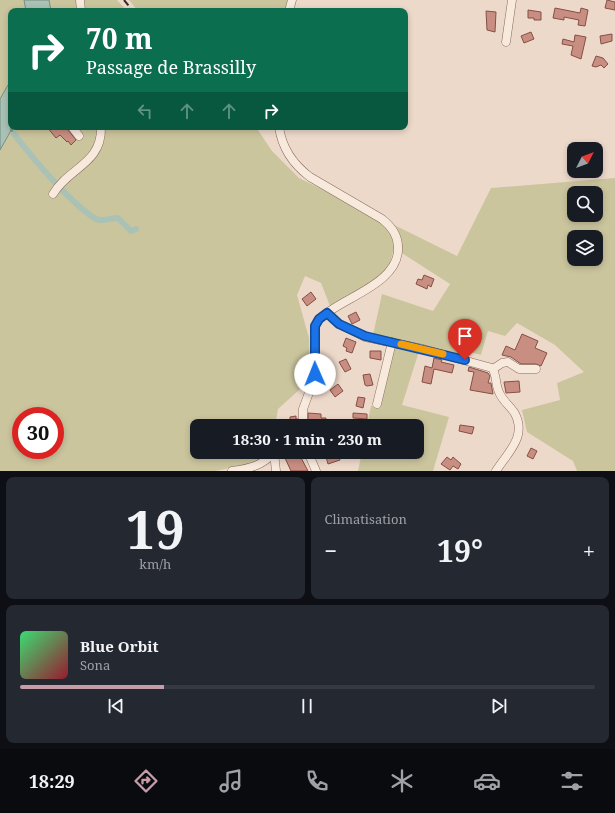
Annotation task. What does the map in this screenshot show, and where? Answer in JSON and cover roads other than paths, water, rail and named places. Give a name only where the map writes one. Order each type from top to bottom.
[{"type":"street","points":[[506,42],[512,0]]},
{"type":"street","points":[[74,130],[79,136]]},
{"type":"street","points":[[56,189],[70,174],[82,167],[95,152],[100,140],[100,130]]},
{"type":"street","points":[[280,130],[281,139],[287,152],[300,169],[310,177],[382,219],[391,228],[397,240],[398,250],[396,261],[388,274],[327,313],[319,319],[315,326],[314,379],[303,409],[303,419]]},
{"type":"street","points":[[327,313],[336,322],[365,336],[490,366],[493,369],[498,392],[514,413],[519,430],[518,438],[513,447],[496,471]]},
{"type":"street","points":[[376,404],[392,342]]},
{"type":"street","points":[[493,369],[502,363],[508,362],[519,369],[536,369]]},
{"type":"street","points":[[232,471],[256,466],[266,459]]},
{"type":"street","points":[[275,459],[276,471]]},
{"type":"street","points":[[311,459],[316,471]]},
{"type":"waterway","points":[[12,130],[14,134]]},
{"type":"waterway","points":[[14,134],[54,182],[81,208],[96,219],[101,220],[118,218],[131,231],[136,229]]},
{"type":"railway","points":[[124,0],[131,8]]}]
